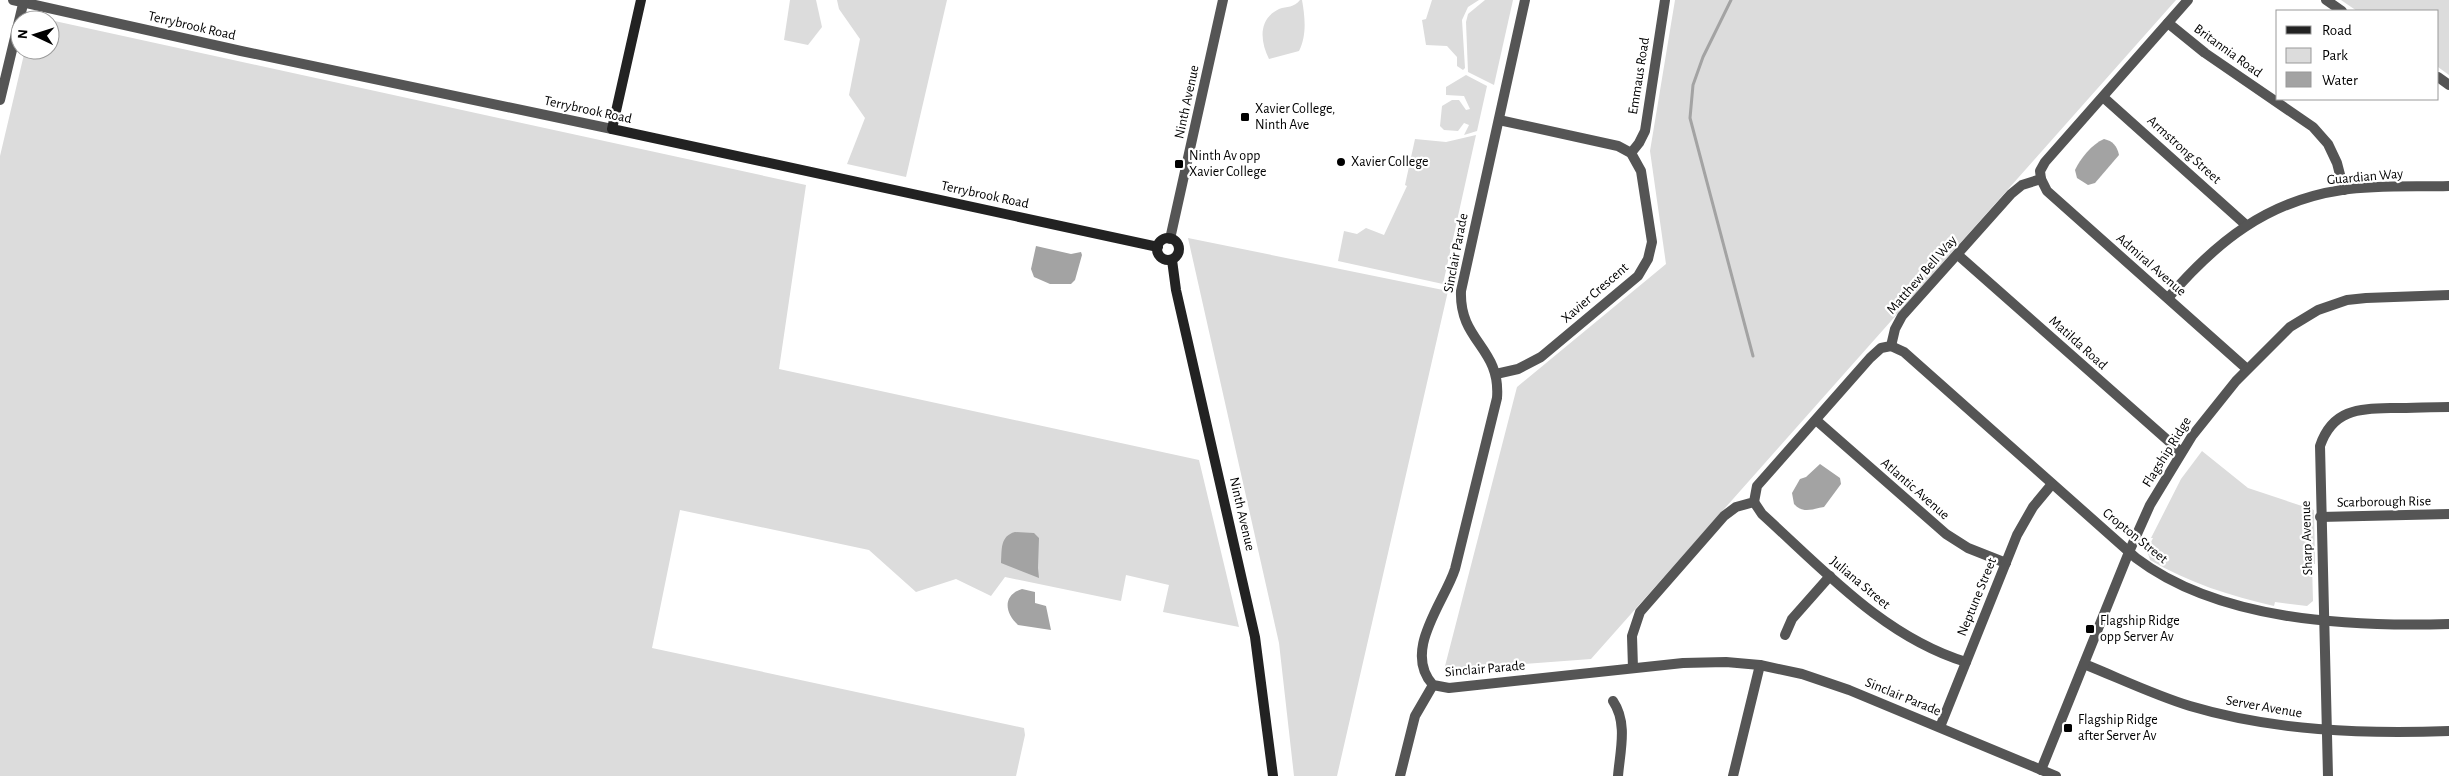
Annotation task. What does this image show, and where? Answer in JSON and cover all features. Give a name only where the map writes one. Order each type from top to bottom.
[{"type":"main road","points":[[612,129],[641,0]]},
{"type":"main road","name":"Terrybrook Road","points":[[612,129],[1158,247]]},
{"type":"main road","points":[[1170,239],[1176,242],[1179,249],[1177,256],[1172,260],[1162,258],[1158,253],[1158,247],[1164,240],[1170,239]]},
{"type":"main road","name":"Ninth Avenue","points":[[1172,260],[1176,290],[1257,645],[1273,776]]},
{"type":"street","name":"Ninth Avenue","points":[[1170,239],[1223,0]]},
{"type":"street","name":"Sinclair Parade","points":[[1525,0],[1464,276],[1460,303],[1465,323],[1486,352],[1496,374],[1497,398],[1450,584],[1431,617],[1424,636],[1423,656],[1425,674],[1433,686],[1449,688],[1707,662],[1760,665],[1823,681],[1940,727],[2056,776]]},
{"type":"street","name":"Emmaus Road","points":[[1632,153],[1645,131],[1665,0]]},
{"type":"street","points":[[2041,179],[2040,171],[2045,162],[2188,0]]},
{"type":"street","points":[[2326,0],[2341,10]]},
{"type":"street","name":"Terrybrook Road","points":[[20,1],[241,51],[612,129]]},
{"type":"street","points":[[0,100],[20,1]]},
{"type":"street","name":"Britannia Road","points":[[2168,22],[2205,53],[2313,128],[2328,144],[2337,163],[2344,190]]},
{"type":"street","name":"Armstrong Street","points":[[2103,97],[2246,225]]},
{"type":"street","points":[[1499,120],[1618,146],[1632,153]]},
{"type":"street","name":"Xavier Crescent","points":[[1496,374],[1518,369],[1541,357],[1638,276],[1644,268],[1651,250],[1651,231],[1641,171],[1632,153]]},
{"type":"street","name":"Matthew Bell Way","points":[[1892,346],[1895,329],[1902,316],[2016,189],[2029,182],[2041,179]]},
{"type":"street","name":"Admiral Avenue","points":[[2041,179],[2047,191],[2247,369]]},
{"type":"street","name":"Guardian Way","points":[[2168,298],[2210,253],[2246,225],[2290,204],[2344,190],[2449,186]]},
{"type":"street","name":"Matilda Road","points":[[1958,254],[2181,452]]},
{"type":"street","name":"Flagship Ridge","points":[[2041,770],[2129,552],[2150,505],[2181,452],[2212,408],[2247,369],[2290,327],[2318,310],[2333,304],[2366,298],[2449,295]]},
{"type":"street","points":[[1634,668],[1632,636],[1640,612],[1724,516],[1736,507],[1754,502],[1757,486],[1875,353],[1881,348],[1892,346]]},
{"type":"street","name":"Cropton Street","points":[[1892,346],[1904,352],[2129,552],[2168,579],[2217,598],[2275,613],[2381,624],[2449,624]]},
{"type":"street","name":"Sharp Avenue","points":[[2328,776],[2320,517],[2320,446],[2324,435],[2335,421],[2348,413],[2358,410],[2449,407]]},
{"type":"street","name":"Atlantic Avenue","points":[[1816,420],[1946,534],[1968,548],[2006,563]]},
{"type":"street","name":"Neptune Street","points":[[1940,727],[2025,520],[2052,484]]},
{"type":"street","name":"Juliana Street","points":[[1754,502],[1762,514],[1830,576],[1887,624],[1924,645],[1966,662]]},
{"type":"street","name":"Scarborough Rise","points":[[2320,517],[2449,514]]},
{"type":"street","points":[[1785,635],[1792,619],[1830,576]]},
{"type":"street","name":"Server Avenue","points":[[2084,664],[2170,699],[2214,712],[2266,723],[2327,730],[2401,733],[2449,731]]},
{"type":"street","points":[[1733,776],[1760,665]]},
{"type":"street","points":[[1400,776],[1415,716],[1433,686]]},
{"type":"street","points":[[1612,701],[1620,711],[1622,721],[1618,776]]},
{"type":"green space","points":[[790,0],[816,0],[822,27],[808,45],[784,40]]},
{"type":"green space","points":[[837,0],[947,0],[906,177],[847,164],[865,118],[849,95],[860,39],[839,9]]},
{"type":"green space","points":[[1302,0],[1305,26],[1302,45],[1299,51],[1269,59],[1263,38],[1264,24],[1267,18],[1279,9],[1293,6]]},
{"type":"green space","points":[[1432,0],[1479,0],[1468,7],[1462,20],[1465,68],[1463,70],[1457,66],[1457,57],[1447,46],[1426,45],[1422,20],[1426,19]]},
{"type":"green space","points":[[1485,0],[1513,0],[1494,85],[1468,72],[1466,22],[1468,14]]},
{"type":"green space","points":[[1675,0],[2176,0],[1591,659],[1444,670],[1517,387],[1666,264],[1650,151]]},
{"type":"green space","points":[[2341,0],[2449,0],[2449,75],[2439,68],[2439,10],[2356,10]]},
{"type":"green space","points":[[60,22],[806,185],[779,369],[1199,460],[1239,627],[1163,612],[1169,585],[1126,575],[1121,601],[1005,577],[991,596],[956,579],[916,592],[869,550],[680,510],[652,648],[1024,728],[1025,735],[1016,776],[0,776],[0,156],[23,60],[60,60]]},
{"type":"green space","points":[[1466,75],[1487,86],[1477,131],[1464,135],[1469,125],[1464,123],[1458,131],[1444,130],[1440,126],[1442,106],[1452,100],[1459,100],[1466,110],[1470,109],[1464,96],[1446,95],[1446,87]]},
{"type":"green space","points":[[1476,135],[1443,284],[1338,261],[1344,231],[1357,234],[1366,228],[1384,235],[1407,186],[1405,185],[1415,139],[1446,142]]},
{"type":"green space","points":[[1188,238],[1448,291],[1337,776],[1294,776],[1279,643]]},
{"type":"green space","points":[[2202,451],[2248,488],[2314,510],[2315,564],[2312,564],[2313,601],[2307,606],[2275,602],[2274,606],[2242,598],[2195,582],[2150,560],[2147,550],[2153,538],[2151,538],[2181,479]]},
{"type":"water","points":[[2104,139],[2114,144],[2119,155],[2095,183],[2088,185],[2077,178],[2075,170],[2087,152]]},
{"type":"water","points":[[1036,246],[1071,254],[1081,252],[1082,255],[1075,280],[1071,284],[1050,284],[1034,277],[1031,269]]},
{"type":"water","points":[[1820,464],[1840,478],[1841,484],[1824,507],[1808,510],[1801,509],[1794,504],[1792,493],[1800,479],[1806,477]]},
{"type":"water","points":[[1015,532],[1034,533],[1039,538],[1039,578],[1001,563],[1004,540]]},
{"type":"water","points":[[1022,589],[1035,592],[1035,603],[1046,606],[1051,630],[1018,625],[1013,620],[1008,609],[1009,600],[1011,595]]},
{"type":"waterway","points":[[1731,0],[1703,57],[1693,85],[1690,118],[1753,356]]},
{"type":"place","name":"Xavier College, Ninth Ave","points":[[1245,117]]},
{"type":"place","name":"Xavier College","points":[[1341,162]]},
{"type":"place","name":"Ninth Av opp Xavier College","points":[[1179,164]]},
{"type":"place","name":"Flagship Ridge opp Server Av","points":[[2090,629]]},
{"type":"place","name":"Flagship Ridge after Server Av","points":[[2068,728]]}]
